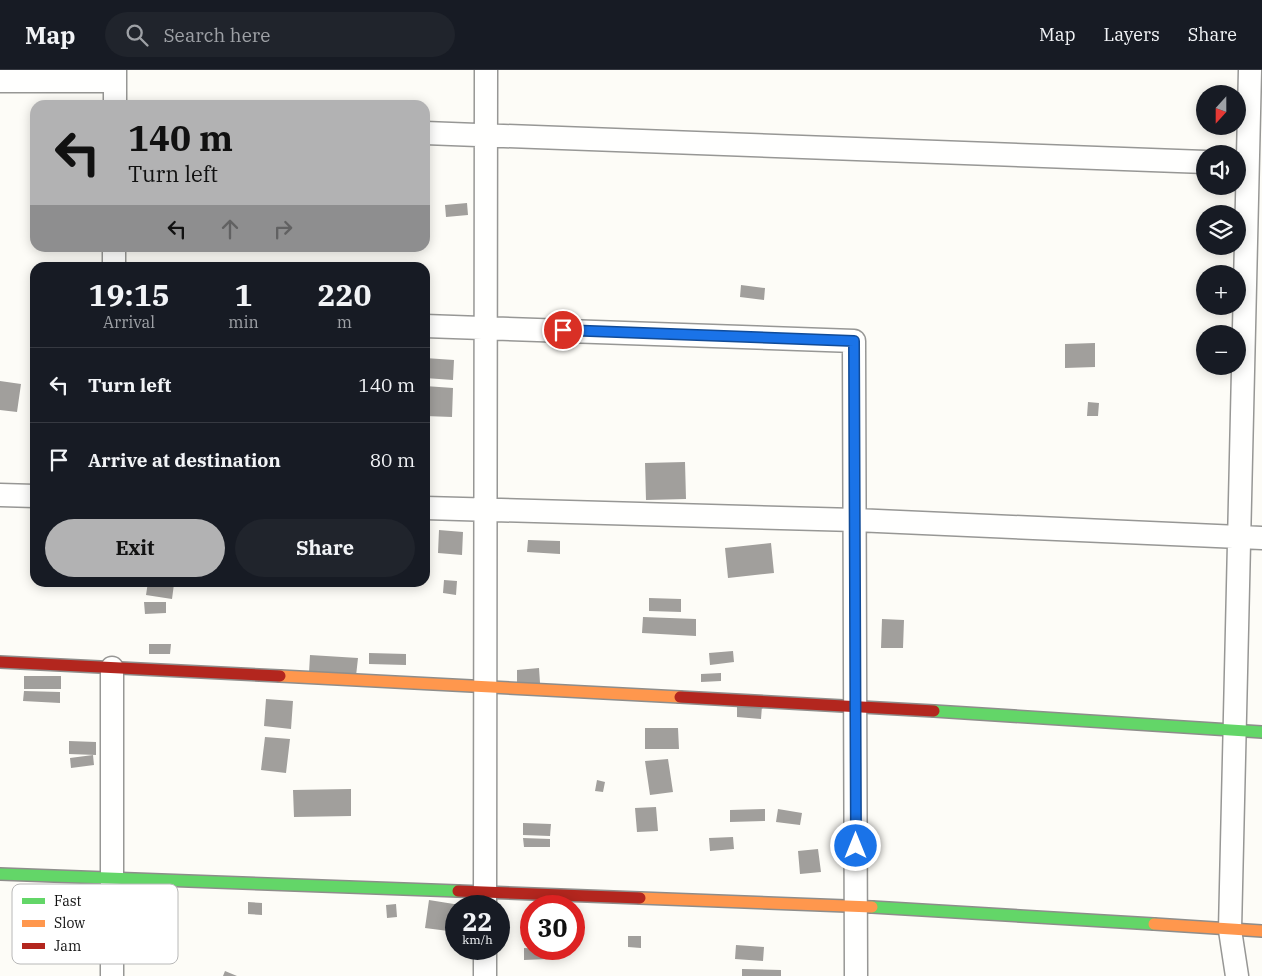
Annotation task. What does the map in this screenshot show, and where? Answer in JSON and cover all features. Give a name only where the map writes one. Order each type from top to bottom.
[{"type":"street","points":[[485,895],[486,70]]},
{"type":"street","points":[[1237,976],[1230,930],[1239,538],[1252,351],[1249,163],[1250,70]]},
{"type":"street","points":[[0,81],[115,76],[115,100]]},
{"type":"street","points":[[430,133],[1196,162]]},
{"type":"street","points":[[430,326],[854,341],[856,976]]},
{"type":"street","points":[[0,495],[30,496]]},
{"type":"street","points":[[430,508],[855,520],[1262,538]]},
{"type":"street","points":[[0,662],[855,706],[1262,732]]},
{"type":"street","points":[[112,668],[112,884]]},
{"type":"street","points":[[0,874],[112,878],[445,897]]},
{"type":"street","points":[[510,899],[856,906],[1262,931]]},
{"type":"street","points":[[484,960],[484,976]]},
{"type":"building","points":[[467,203],[468,215],[446,217],[445,205]]},
{"type":"building","points":[[741,285],[765,288],[764,300],[740,297]]},
{"type":"building","points":[[1095,343],[1095,367],[1065,368],[1065,344]]},
{"type":"building","points":[[430,358],[454,360],[453,380],[430,378]]},
{"type":"building","points":[[0,381],[21,384],[17,412],[0,410]]},
{"type":"building","points":[[430,386],[453,388],[452,417],[430,416]]},
{"type":"building","points":[[1088,402],[1099,403],[1098,416],[1087,416]]},
{"type":"building","points":[[685,462],[686,499],[646,500],[645,463]]},
{"type":"building","points":[[439,530],[463,532],[462,555],[438,553]]},
{"type":"building","points":[[528,540],[560,541],[560,554],[527,552]]},
{"type":"building","points":[[771,543],[774,573],[728,578],[725,548]]},
{"type":"building","points":[[444,580],[457,581],[456,595],[443,593]]},
{"type":"building","points":[[147,587],[174,587],[172,599],[146,595]]},
{"type":"building","points":[[649,598],[681,599],[681,612],[649,611]]},
{"type":"building","points":[[144,602],[166,602],[166,613],[145,614]]},
{"type":"building","points":[[643,617],[696,619],[696,636],[642,633]]},
{"type":"building","points":[[882,619],[904,620],[903,648],[881,648]]},
{"type":"building","points":[[149,644],[171,644],[170,654],[149,654]]},
{"type":"building","points":[[733,651],[734,662],[710,665],[709,653]]},
{"type":"building","points":[[369,653],[406,654],[406,665],[369,664]]},
{"type":"building","points":[[310,655],[358,658],[356,676],[309,673]]},
{"type":"building","points":[[539,668],[540,683],[517,684],[517,670]]},
{"type":"building","points":[[721,673],[721,681],[701,682],[701,674]]},
{"type":"building","points":[[24,676],[61,676],[61,689],[24,689]]},
{"type":"building","points":[[24,691],[60,692],[60,703],[23,701]]},
{"type":"building","points":[[266,699],[293,701],[291,729],[264,726]]},
{"type":"building","points":[[737,704],[762,706],[761,719],[737,717]]},
{"type":"building","points":[[645,728],[678,728],[679,749],[645,749]]},
{"type":"building","points":[[265,737],[290,739],[286,773],[261,770]]},
{"type":"building","points":[[69,741],[96,742],[96,755],[69,754]]},
{"type":"building","points":[[93,755],[94,765],[71,768],[70,758]]},
{"type":"building","points":[[668,759],[673,792],[650,795],[645,761]]},
{"type":"building","points":[[597,780],[605,782],[603,792],[595,791]]},
{"type":"building","points":[[351,789],[351,816],[294,817],[293,790]]},
{"type":"building","points":[[656,807],[658,831],[637,832],[635,808]]},
{"type":"building","points":[[765,809],[765,821],[730,822],[730,810]]},
{"type":"building","points":[[778,809],[802,813],[800,825],[776,822]]},
{"type":"building","points":[[523,823],[551,824],[550,836],[523,835]]},
{"type":"building","points":[[733,837],[734,849],[710,851],[709,838]]},
{"type":"building","points":[[523,838],[550,839],[550,847],[524,847]]},
{"type":"building","points":[[818,849],[821,872],[800,874],[798,851]]},
{"type":"building","points":[[429,900],[445,903],[445,931],[425,928]]},
{"type":"building","points":[[248,902],[262,903],[262,915],[248,914]]},
{"type":"building","points":[[396,904],[397,917],[387,918],[386,905]]},
{"type":"building","points":[[628,936],[641,936],[641,948],[628,947]]},
{"type":"building","points":[[736,945],[764,947],[763,961],[735,959]]},
{"type":"building","points":[[742,969],[781,970],[781,976],[742,976]]},
{"type":"building","points":[[225,971],[237,976],[223,976]]},
{"type":"traffic: fast","points":[[934,711],[1262,732]]},
{"type":"traffic: fast","points":[[0,874],[458,891]]},
{"type":"traffic: fast","points":[[872,907],[1154,924]]},
{"type":"traffic: slow","points":[[280,676],[680,697]]},
{"type":"traffic: slow","points":[[640,898],[872,907]]},
{"type":"traffic: slow","points":[[1154,924],[1262,931]]},
{"type":"traffic: jam","points":[[0,662],[280,676]]},
{"type":"traffic: jam","points":[[680,697],[934,711]]},
{"type":"traffic: jam","points":[[458,891],[640,898]]},
{"type":"route","points":[[563,330],[854,341],[856,846]]}]
